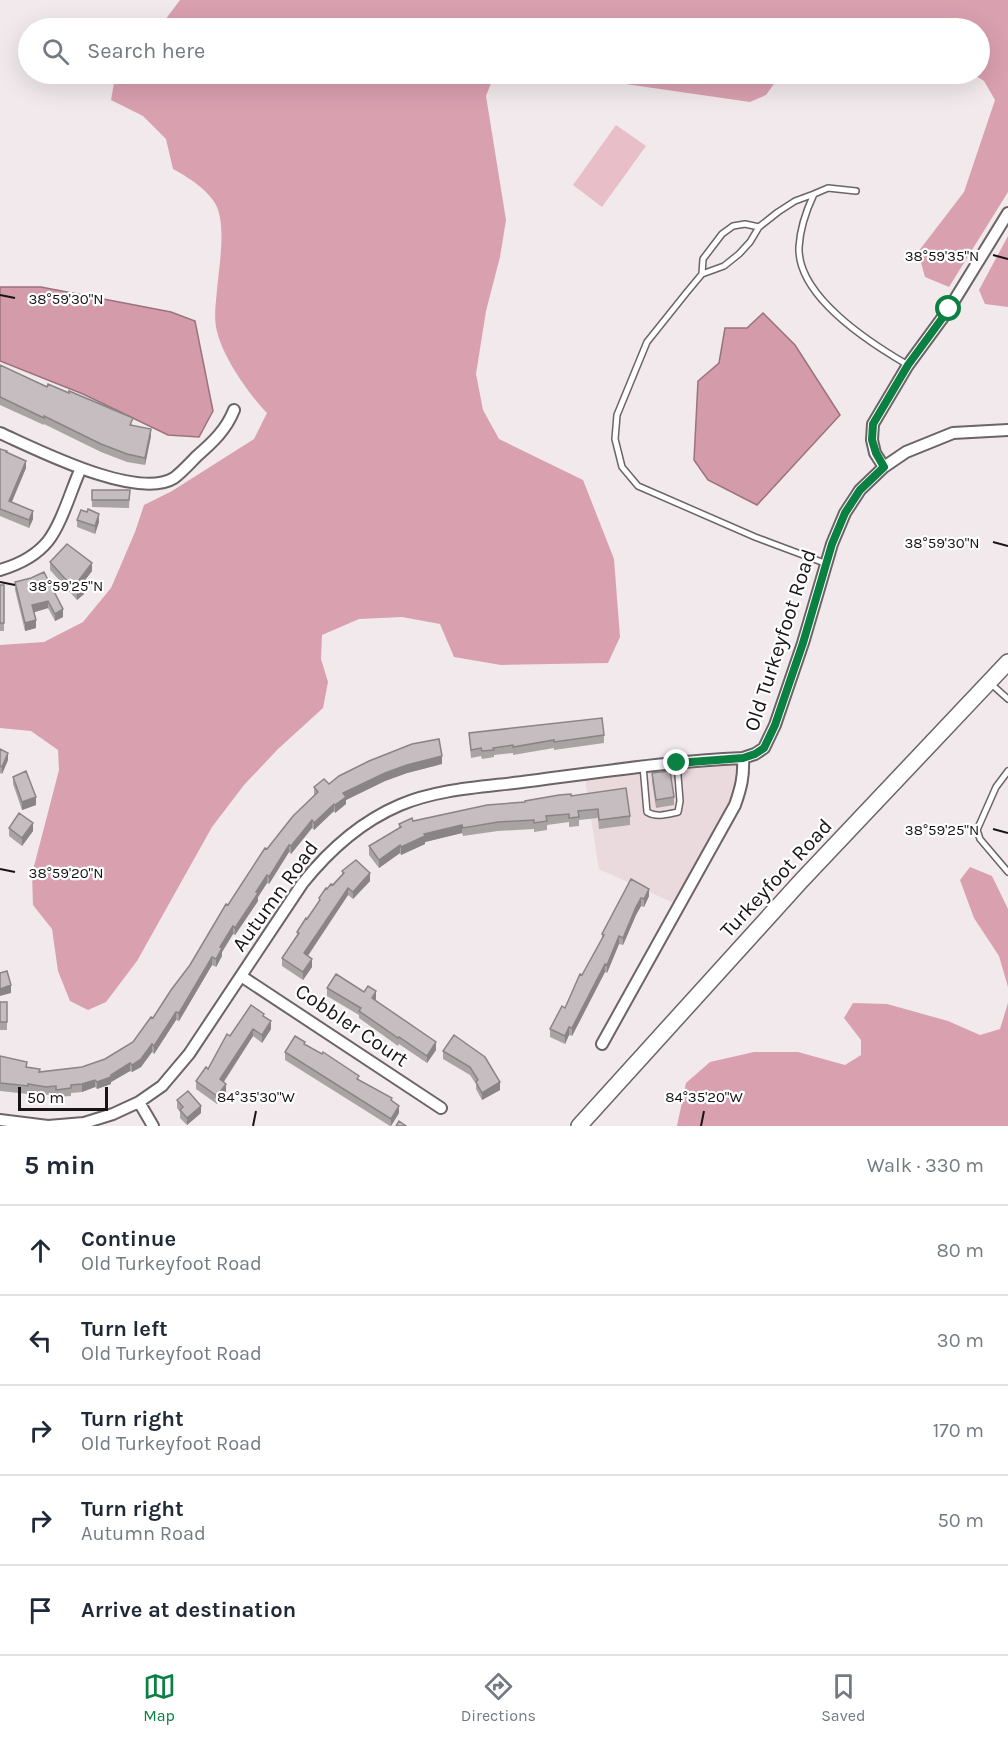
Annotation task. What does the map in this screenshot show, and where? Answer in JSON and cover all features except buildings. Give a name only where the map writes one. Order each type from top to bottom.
[{"type":"main road","name":"Turkeyfoot Road","points":[[579,1126],[793,889],[1008,662]]},
{"type":"street","points":[[884,467],[874,447],[873,424],[908,365],[949,309],[1008,213]]},
{"type":"street","points":[[0,433],[110,478],[147,483],[172,479],[220,436],[228,425],[234,410]]},
{"type":"street","name":"Old Turkeyfoot Road","points":[[602,1044],[735,805],[743,780],[743,758],[764,748],[775,725],[803,643],[826,564],[845,513],[860,490],[884,467],[906,452],[953,433],[1008,429]]},
{"type":"street","points":[[0,570],[15,566],[48,542],[81,468]]},
{"type":"street","name":"Autumn Road","points":[[0,1120],[48,1126],[68,1125],[113,1114],[139,1102],[162,1086],[189,1054],[302,884],[321,860],[339,843],[377,817],[402,804],[446,792],[643,766],[743,758]]},
{"type":"street","name":"Cobbler Court","points":[[242,976],[441,1108]]},
{"type":"street","points":[[139,1102],[153,1126]]},
{"type":"lane","points":[[826,564],[755,537],[638,486],[622,467],[615,438],[617,415],[647,342],[702,274],[724,266],[750,242],[759,227],[795,201],[828,189],[856,190]]},
{"type":"lane","points":[[814,194],[803,220],[799,249],[802,269],[812,286],[838,317],[876,346],[908,365]]},
{"type":"lane","points":[[702,274],[703,259],[722,234],[733,226],[746,224],[759,227]]},
{"type":"lane","points":[[989,682],[1008,699]]},
{"type":"lane","points":[[643,766],[647,812],[661,815],[678,812],[680,801],[677,763]]},
{"type":"lane","points":[[1008,771],[996,787],[977,830],[980,839],[1008,872]]},
{"type":"shaded area","points":[[180,0],[1008,0],[1008,192],[949,287],[925,277],[918,252],[964,192],[995,100],[986,84],[990,84],[990,18],[166,18]]},
{"type":"shaded area","points":[[114,84],[491,84],[486,96],[506,220],[500,257],[486,311],[476,374],[483,410],[499,439],[583,480],[614,559],[620,637],[608,663],[501,665],[454,657],[440,624],[402,617],[359,619],[322,635],[321,659],[328,682],[323,708],[278,749],[244,785],[212,827],[137,961],[106,1002],[88,1010],[70,1001],[58,971],[52,929],[33,905],[32,874],[59,770],[58,750],[31,731],[0,728],[0,645],[44,642],[83,622],[111,588],[144,505],[172,491],[254,439],[267,413],[236,373],[223,349],[216,327],[215,308],[221,237],[217,207],[204,190],[173,169],[166,139],[143,116],[111,100]]},
{"type":"shaded area","points":[[625,84],[774,84],[766,95],[750,102]]},
{"type":"shaded area","points":[[616,125],[646,146],[602,207],[573,185]]},
{"type":"shaded area","points":[[1008,236],[1008,307],[985,304],[979,290]]},
{"type":"shaded area","points":[[0,287],[41,287],[171,312],[195,321],[213,411],[199,437],[168,435],[83,394],[0,361]]},
{"type":"shaded area","points":[[763,313],[795,345],[840,415],[757,505],[708,480],[694,460],[698,381],[719,363],[725,328],[747,328]]},
{"type":"shaded area","points":[[743,758],[742,787],[678,905],[599,869],[584,774]]},
{"type":"shaded area","points":[[970,867],[992,876],[1008,909],[1008,987],[999,956],[974,918],[960,880]]},
{"type":"shaded area","points":[[853,1003],[887,1004],[948,1021],[980,1035],[1000,1029],[1008,1003],[1008,1126],[677,1126],[686,1083],[710,1062],[754,1052],[798,1052],[845,1065],[861,1055],[861,1040],[844,1018]]},
{"type":"route","points":[[677,763],[743,758],[764,748],[775,725],[803,643],[832,544],[845,513],[860,490],[884,467],[872,440],[873,424],[908,365],[949,309]]}]
